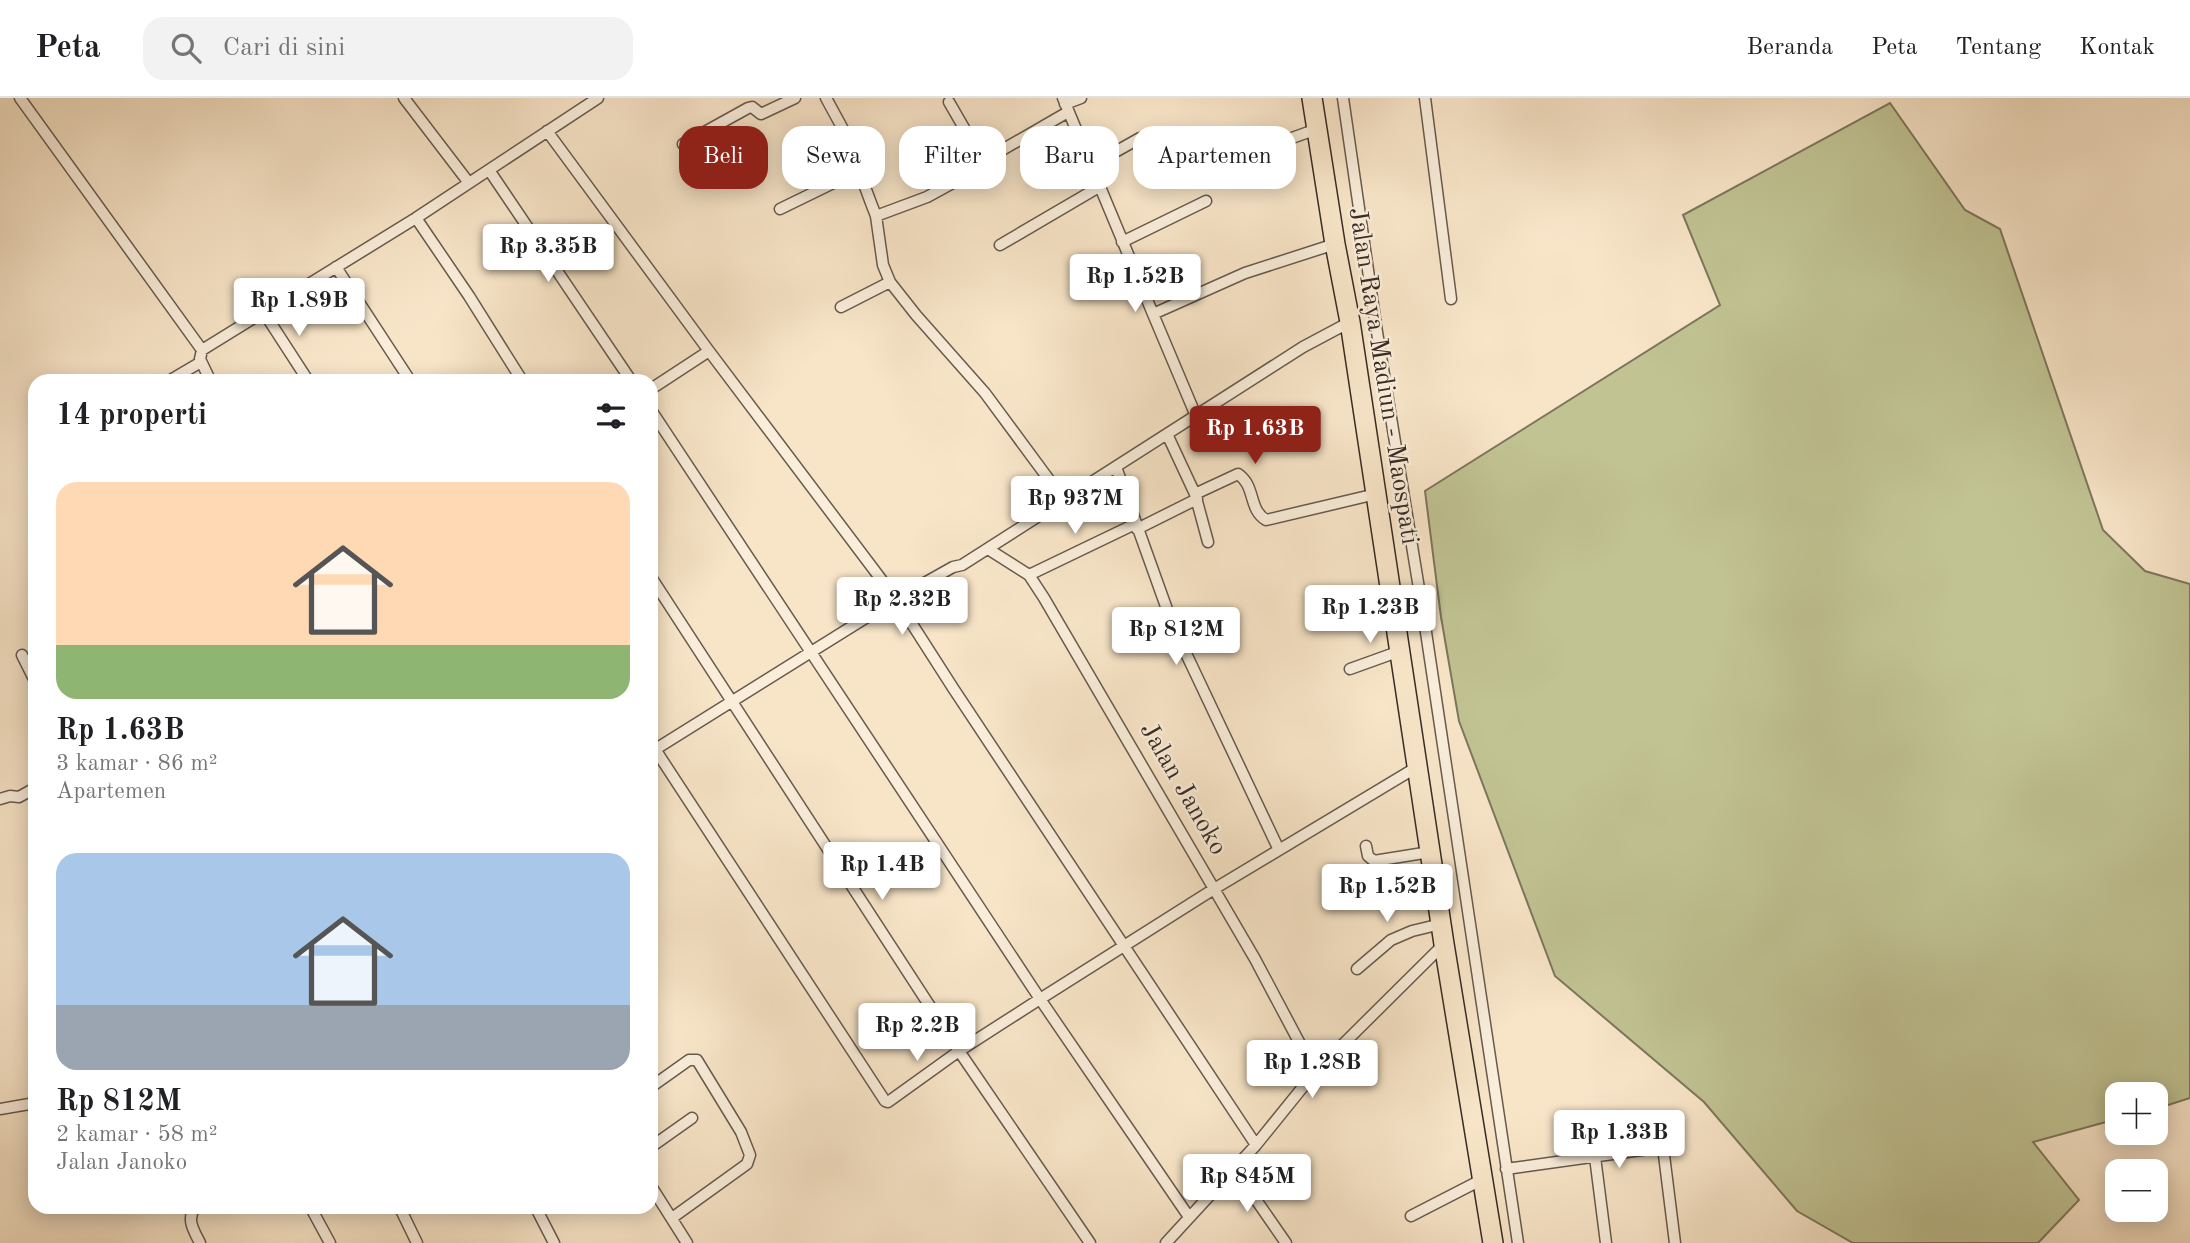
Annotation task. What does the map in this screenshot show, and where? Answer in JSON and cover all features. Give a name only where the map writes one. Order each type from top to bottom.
[{"type":"highway","name":"Jalan Raya Madiun - Maospati","points":[[1312,98],[1350,322],[1444,944],[1493,1243]]},
{"type":"street","points":[[20,98],[202,350]]},
{"type":"street","points":[[404,98],[469,183]]},
{"type":"street","points":[[207,374],[201,362],[202,350],[416,218],[598,98]]},
{"type":"street","points":[[716,126],[748,108],[752,107],[763,113],[795,98]]},
{"type":"street","points":[[827,98],[841,126]]},
{"type":"street","points":[[1006,145],[1065,105],[1081,98]]},
{"type":"street","points":[[1343,98],[1518,1243]]},
{"type":"street","points":[[1425,98],[1451,299]]},
{"type":"street","points":[[949,102],[963,126]]},
{"type":"street","points":[[1065,105],[1074,126]]},
{"type":"street","points":[[1296,137],[1317,129]]},
{"type":"street","points":[[547,131],[896,599],[1256,1145]]},
{"type":"street","points":[[489,170],[627,374]]},
{"type":"street","points":[[780,209],[821,189]]},
{"type":"street","points":[[867,189],[876,216],[880,253],[890,282],[985,393],[1064,500]]},
{"type":"street","points":[[876,216],[942,189]]},
{"type":"street","points":[[1000,245],[1096,189]]},
{"type":"street","points":[[1100,189],[1196,416]]},
{"type":"street","points":[[1122,242],[1206,201]]},
{"type":"street","points":[[416,218],[518,374]]},
{"type":"street","points":[[1153,314],[1245,273],[1335,244]]},
{"type":"street","points":[[336,267],[406,374]]},
{"type":"street","points":[[841,307],[890,282]]},
{"type":"street","points":[[264,311],[304,374]]},
{"type":"street","points":[[658,744],[896,599],[988,548],[1303,347],[1350,322]]},
{"type":"street","points":[[658,385],[709,351]]},
{"type":"street","points":[[181,374],[201,362]]},
{"type":"street","points":[[658,421],[1040,999],[1189,1217]]},
{"type":"street","points":[[1167,434],[1196,496],[1208,542]]},
{"type":"street","points":[[1116,467],[1173,625],[1279,850]]},
{"type":"street","points":[[1029,575],[1136,527],[1238,474],[1247,480],[1258,515],[1266,520],[1376,494]]},
{"type":"street","name":"Jalan Janoko","points":[[988,548],[1029,575],[1041,594],[1255,960],[1315,1072]]},
{"type":"street","points":[[658,588],[959,1051],[1090,1243]]},
{"type":"street","points":[[1350,669],[1400,651]]},
{"type":"street","points":[[22,655],[28,667]]},
{"type":"street","points":[[658,757],[885,1101],[892,1101],[959,1051],[1214,889],[1417,767]]},
{"type":"street","points":[[0,799],[19,797],[28,792]]},
{"type":"street","points":[[1366,846],[1368,856],[1374,861],[1430,852]]},
{"type":"street","points":[[1357,969],[1391,940],[1412,931],[1441,924]]},
{"type":"street","points":[[1166,1243],[1256,1145],[1315,1072],[1444,944]]},
{"type":"street","points":[[658,1082],[689,1060],[697,1060],[741,1132],[750,1155],[743,1167],[672,1218]]},
{"type":"street","points":[[0,1109],[28,1104]]},
{"type":"street","points":[[658,1142],[692,1118]]},
{"type":"street","points":[[1506,1170],[1663,1147],[1675,1243]]},
{"type":"street","points":[[1595,1157],[1606,1243]]},
{"type":"street","points":[[1234,1168],[1286,1243]]},
{"type":"street","points":[[1411,1216],[1483,1179]]},
{"type":"street","points":[[658,1197],[687,1243]]},
{"type":"street","points":[[191,1214],[191,1224],[200,1243]]},
{"type":"street","points":[[314,1214],[330,1243]]},
{"type":"street","points":[[403,1214],[417,1243]]},
{"type":"street","points":[[539,1214],[554,1243]]},
{"type":"green space","points":[[1890,103],[1965,210],[2000,229],[2103,530],[2145,571],[2190,584],[2190,1098],[2168,1105],[2168,1082],[2105,1082],[2105,1122],[2033,1142],[2079,1200],[2038,1243],[1853,1243],[1797,1211],[1704,1102],[1555,976],[1459,721],[1441,617],[1425,491],[1720,305],[1683,215]]}]
